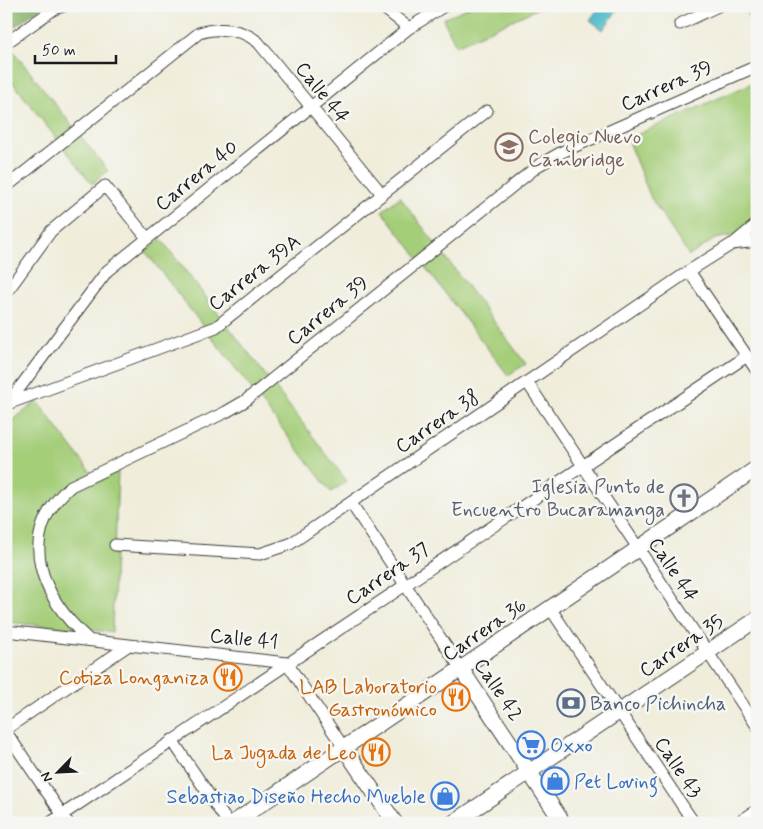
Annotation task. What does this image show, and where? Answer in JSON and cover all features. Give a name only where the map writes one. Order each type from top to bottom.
[{"type":"street","points":[[6,43],[54,9],[63,6]]},
{"type":"street","points":[[380,6],[410,28]]},
{"type":"street","name":"Carrera 40","points":[[8,405],[97,282],[147,238],[311,106],[410,28],[444,6]]},
{"type":"street","points":[[680,24],[718,6]]},
{"type":"street","name":"Calle 44","points":[[6,187],[199,33],[225,28],[250,36],[258,42],[382,194]]},
{"type":"street","name":"Carrera 39","points":[[89,640],[58,609],[47,587],[40,564],[40,539],[46,517],[58,497],[71,486],[226,412],[245,401],[539,165],[571,148],[757,66]]},
{"type":"street","name":"Carrera 39A","points":[[8,405],[216,327],[488,111]]},
{"type":"street","points":[[6,293],[51,231],[105,186],[147,238]]},
{"type":"street","points":[[732,244],[757,224]]},
{"type":"street","name":"Carrera 38","points":[[115,546],[260,554],[290,544],[732,244],[757,240]]},
{"type":"street","points":[[689,272],[757,371]]},
{"type":"street","name":"Carrera 37","points":[[50,823],[65,819],[172,740],[746,356]]},
{"type":"street","name":"Calle 44","points":[[527,382],[757,726]]},
{"type":"street","name":"Carrera 36","points":[[234,823],[757,468]]},
{"type":"street","name":"Calle 42","points":[[351,503],[563,823]]},
{"type":"street","name":"Calle 43","points":[[550,608],[694,823]]},
{"type":"street","name":"Carrera 35","points":[[453,823],[757,619]]},
{"type":"street","name":"Calle 41","points":[[6,631],[286,663],[395,823]]},
{"type":"street","points":[[65,819],[6,731],[129,645]]},
{"type":"street","points":[[172,740],[228,823]]},
{"type":"street","points":[[738,823],[757,810]]},
{"type":"green space","points":[[6,6],[43,6],[6,33]]},
{"type":"green space","points":[[471,6],[543,6],[456,46],[443,19]]},
{"type":"green space","points":[[743,6],[757,6],[757,35]]},
{"type":"green space","points":[[11,48],[108,171],[92,184],[6,74],[6,53]]},
{"type":"green space","points":[[757,81],[757,231],[715,239],[689,256],[651,198],[627,139]]},
{"type":"green space","points":[[400,197],[526,364],[508,375],[382,211]]},
{"type":"green space","points":[[161,239],[347,481],[331,492],[145,251]]},
{"type":"green space","points":[[37,401],[98,482],[118,471],[112,632],[6,622],[6,426]]},
{"type":"water","points":[[600,6],[614,6],[618,9],[603,30],[590,20]]},
{"type":"place","name":"Colegio Nuevo Cambridge","points":[[509,147]]},
{"type":"place","name":"Iglesia Punto de Encuentro Bucaramanga","points":[[684,498]]},
{"type":"place","name":"Cotiza Longaniza","points":[[228,677]]},
{"type":"place","name":"LAB Laboratorio Gastronómico","points":[[456,697]]},
{"type":"place","name":"Banco Pichincha","points":[[571,703]]},
{"type":"place","name":"Oxxo","points":[[531,745]]},
{"type":"place","name":"La Jugada de Leo","points":[[376,752]]},
{"type":"place","name":"Pet Loving","points":[[555,781]]},
{"type":"place","name":"Sebastiao Diseño Hecho Mueble","points":[[445,796]]}]
